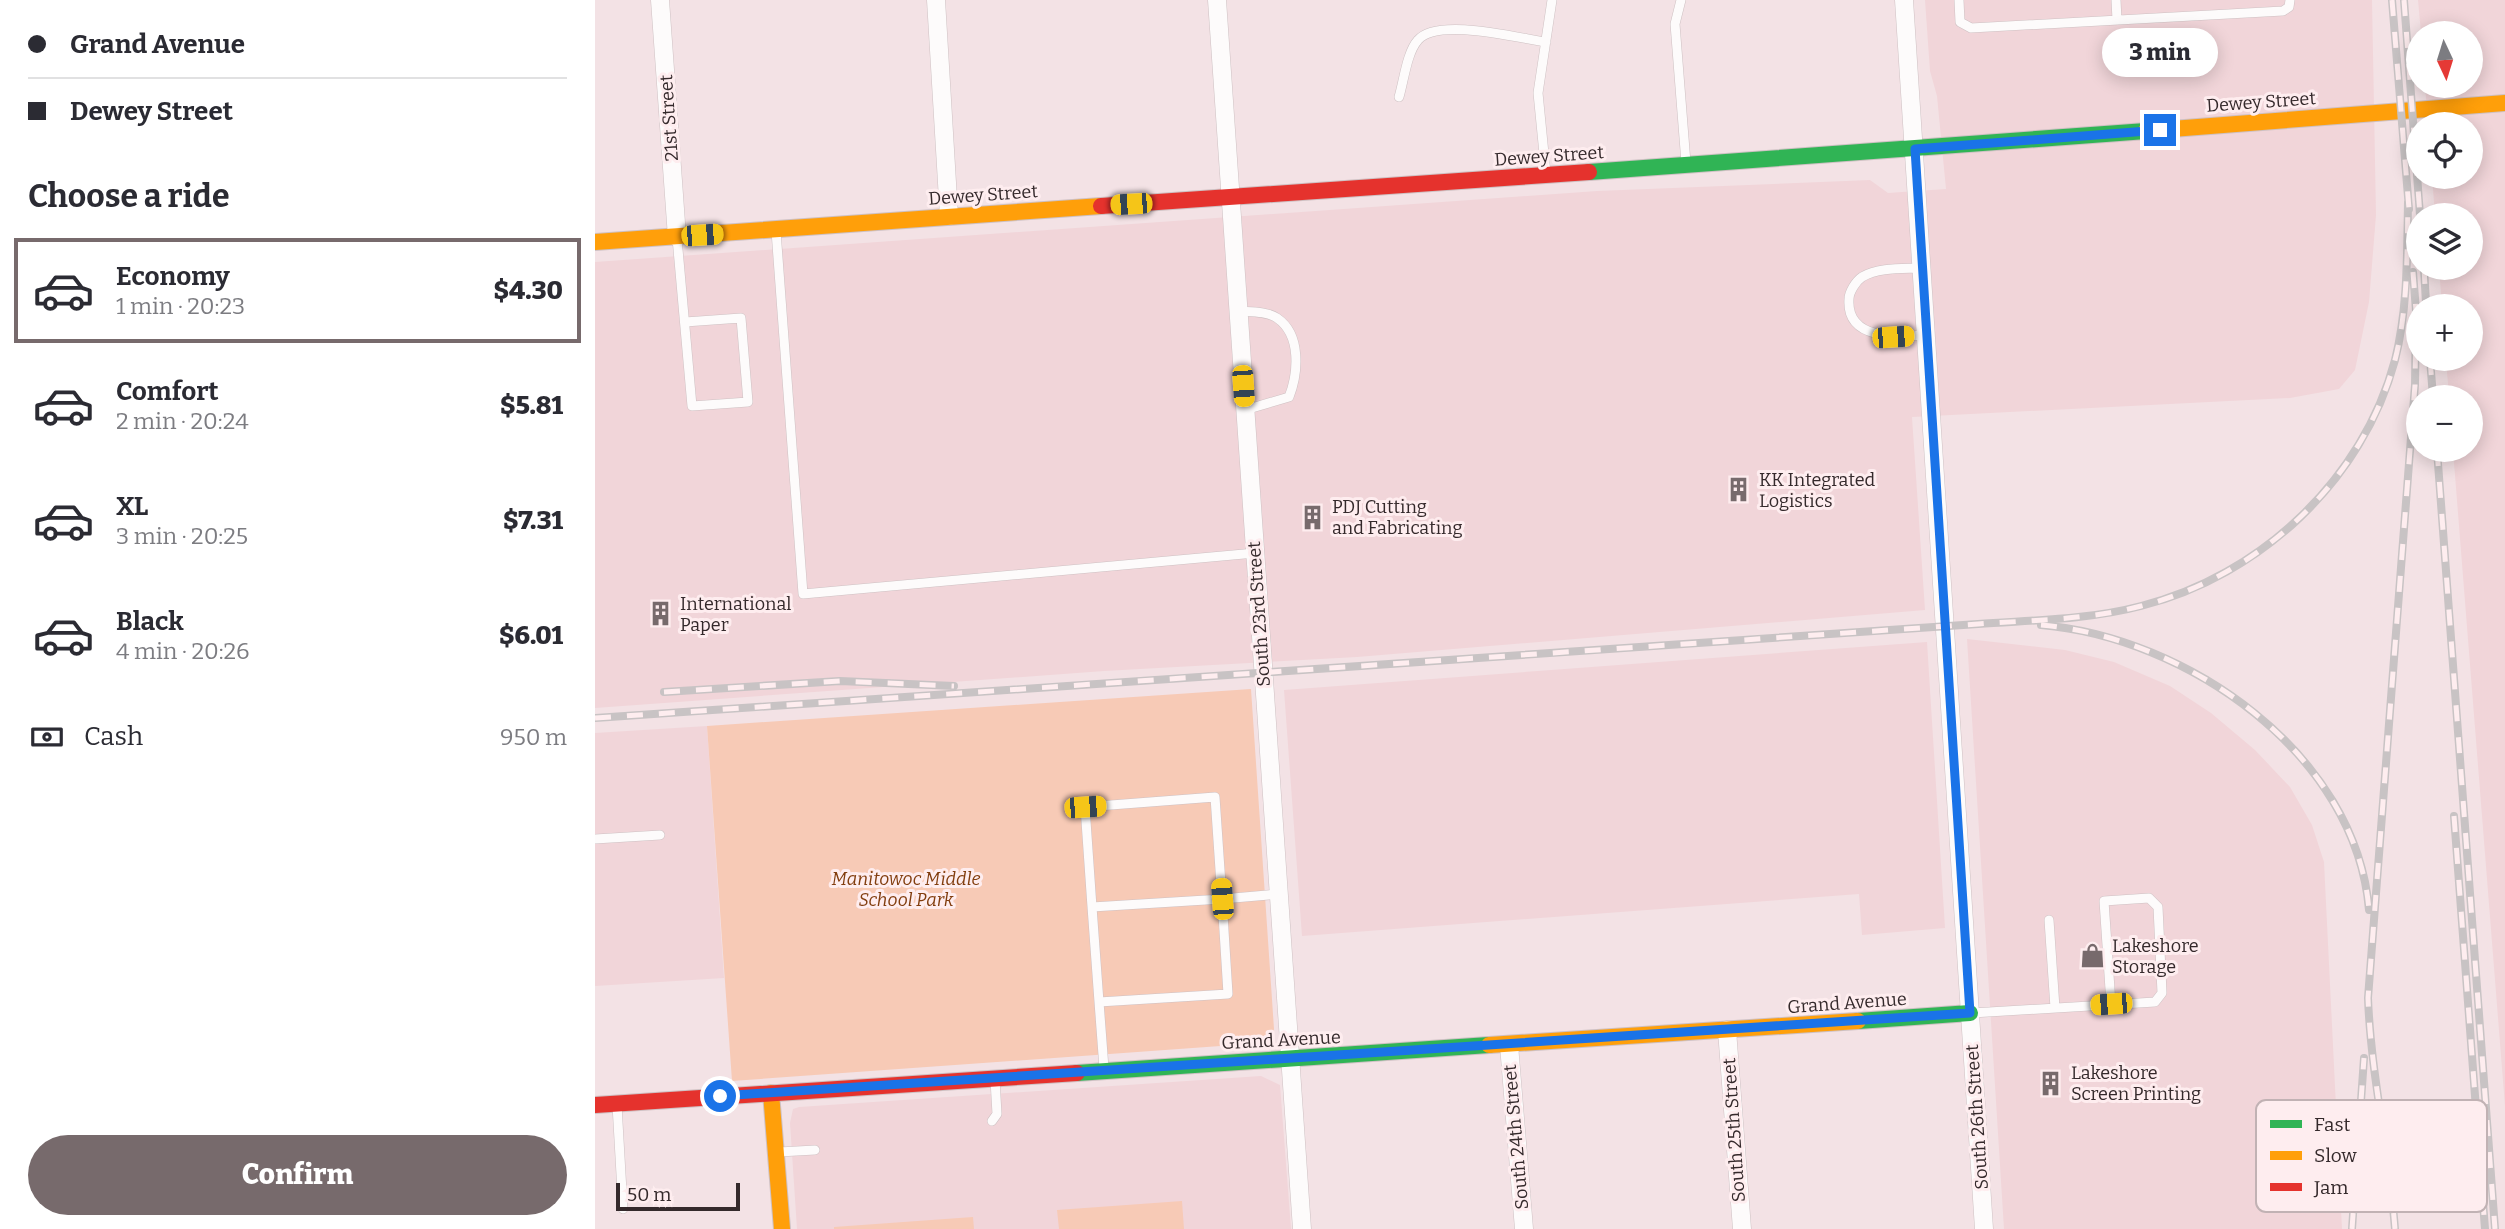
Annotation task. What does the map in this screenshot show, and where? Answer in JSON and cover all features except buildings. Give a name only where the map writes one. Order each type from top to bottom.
[{"type":"street","name":"21st Street","points":[[660,0],[677,237]]},
{"type":"street","points":[[936,0],[949,216]]},
{"type":"street","name":"South 23rd Street","points":[[1217,0],[1302,1229]]},
{"type":"street","name":"South 26th Street","points":[[1904,0],[1984,1229]]},
{"type":"street","name":"Dewey Street","points":[[595,243],[1915,149],[2505,103]]},
{"type":"street","name":"Grand Avenue","points":[[595,1105],[1970,1013]]},
{"type":"street","name":"South 25th Street","points":[[1727,1030],[1742,1229]]},
{"type":"street","name":"South 24th Street","points":[[1509,1045],[1524,1229]]},
{"type":"street","points":[[771,1093],[782,1229]]},
{"type":"lane","points":[[1547,175],[1538,93],[1552,0]]},
{"type":"lane","points":[[1681,0],[1675,24],[1686,165]]},
{"type":"lane","points":[[1959,0],[1961,22],[1971,28],[2283,11],[2289,7],[2290,0]]},
{"type":"lane","points":[[2116,0],[2117,20]]},
{"type":"lane","points":[[1399,97],[1416,41],[1425,33],[1439,29],[1460,30],[1546,42]]},
{"type":"lane","points":[[776,230],[803,594],[1255,553]]},
{"type":"lane","points":[[677,237],[692,407],[747,402],[741,318],[685,322]]},
{"type":"lane","points":[[1922,268],[1875,272],[1860,278],[1849,294],[1848,307],[1855,322],[1873,334],[1893,337],[1926,335]]},
{"type":"lane","points":[[1238,311],[1259,313],[1277,319],[1292,338],[1296,361],[1295,380],[1289,397],[1245,410]]},
{"type":"lane","points":[[1099,1002],[1229,994],[1215,797],[1085,807],[1092,908],[1104,1071]]},
{"type":"lane","points":[[595,839],[660,835]]},
{"type":"lane","points":[[1092,908],[1279,894]]},
{"type":"lane","points":[[1970,1013],[2155,1002],[2162,993],[2158,907],[2149,898],[2104,901],[2111,1004]]},
{"type":"lane","points":[[2049,920],[2055,1008]]},
{"type":"lane","points":[[992,1121],[997,1114],[995,1078]]},
{"type":"lane","points":[[617,1103],[623,1209]]},
{"type":"lane","points":[[777,1153],[815,1150]]},
{"type":"shaded area","points":[[1925,0],[2372,0],[2376,215],[2369,302],[2355,370],[2339,389],[2290,398],[1912,417],[1925,610],[1357,657],[1104,671],[595,708],[595,262],[1597,191],[1870,180],[1888,193],[1946,189],[1937,96],[1930,71]]},
{"type":"shaded area","points":[[2418,0],[2505,0],[2505,1106],[2454,462],[2483,462],[2483,385],[2448,385],[2447,371],[2483,371],[2483,294],[2441,294],[2440,280],[2483,280],[2483,203],[2434,203],[2433,189],[2483,189],[2483,112],[2427,112],[2426,98],[2483,98],[2483,21],[2420,21]]},
{"type":"shaded area","points":[[1967,639],[2065,650],[2114,662],[2170,686],[2211,713],[2255,750],[2290,787],[2312,825],[2324,862],[2336,1100],[2256,1100],[2256,1212],[2341,1212],[2342,1229],[2004,1229]]},
{"type":"shaded area","points":[[1927,642],[1945,928],[1862,935],[1859,894],[1302,936],[1284,690]]},
{"type":"shaded area","points":[[707,726],[724,978],[595,986],[595,733]]},
{"type":"shaded area","points":[[1261,1076],[1280,1085],[1291,1229],[797,1229],[790,1123],[793,1109],[799,1107]]},
{"type":"green space","name":"Manitowoc Middle School Park","points":[[1251,689],[1274,1029],[1272,1039],[1262,1043],[732,1081],[707,726]]},
{"type":"green space","points":[[1182,1201],[1184,1229],[1059,1229],[1057,1210]]},
{"type":"green space","points":[[973,1217],[974,1229],[834,1229],[834,1227]]},
{"type":"railway","points":[[2392,0],[2409,203]]},
{"type":"railway","points":[[2404,0],[2419,203]]},
{"type":"railway","points":[[595,718],[2059,619],[2141,606],[2185,592],[2226,572],[2265,547],[2301,517],[2332,483],[2359,445],[2380,404],[2399,341],[2406,281],[2408,202]]},
{"type":"railway","points":[[2414,280],[2415,294]]},
{"type":"railway","points":[[2425,280],[2425,294]]},
{"type":"railway","points":[[2379,1100],[2368,998],[2415,371]]},
{"type":"railway","points":[[2431,371],[2432,385]]},
{"type":"railway","points":[[2438,462],[2485,1100]]},
{"type":"railway","points":[[2041,625],[2096,634],[2152,653],[2205,679],[2255,713],[2298,754],[2333,801],[2357,853],[2369,910]]},
{"type":"railway","points":[[664,692],[840,681],[954,686]]},
{"type":"railway","points":[[2454,816],[2475,1100]]},
{"type":"railway","points":[[2361,1100],[2364,1058]]},
{"type":"railway","points":[[2487,1122],[2495,1229]]},
{"type":"railway","points":[[2352,1229],[2353,1212]]},
{"type":"railway","points":[[2393,1212],[2395,1229]]},
{"type":"railway","points":[[2484,1212],[2485,1229]]},
{"type":"traffic: fast","points":[[1589,172],[2146,131]]},
{"type":"traffic: fast","points":[[1858,1021],[1970,1013]]},
{"type":"traffic: fast","points":[[1077,1073],[1489,1045]]},
{"type":"traffic: slow","points":[[2146,131],[2505,103]]},
{"type":"traffic: slow","points":[[595,242],[1101,206]]},
{"type":"traffic: slow","points":[[1489,1045],[1858,1021]]},
{"type":"traffic: slow","points":[[771,1093],[782,1229]]},
{"type":"traffic: jam","points":[[1101,206],[1589,172]]},
{"type":"traffic: jam","points":[[595,1105],[1077,1073]]},
{"type":"place","name":"KK Integrated Logistics","points":[[1739,490]]},
{"type":"place","name":"PDJ Cutting and Fabricating","points":[[1312,517]]},
{"type":"place","name":"International Paper","points":[[660,614]]},
{"type":"place","name":"Lakeshore Storage","points":[[2092,956]]},
{"type":"place","name":"Lakeshore Screen Printing","points":[[2051,1083]]},
{"type":"route","points":[[720,1096],[1970,1013],[1915,149],[2160,130]]}]
